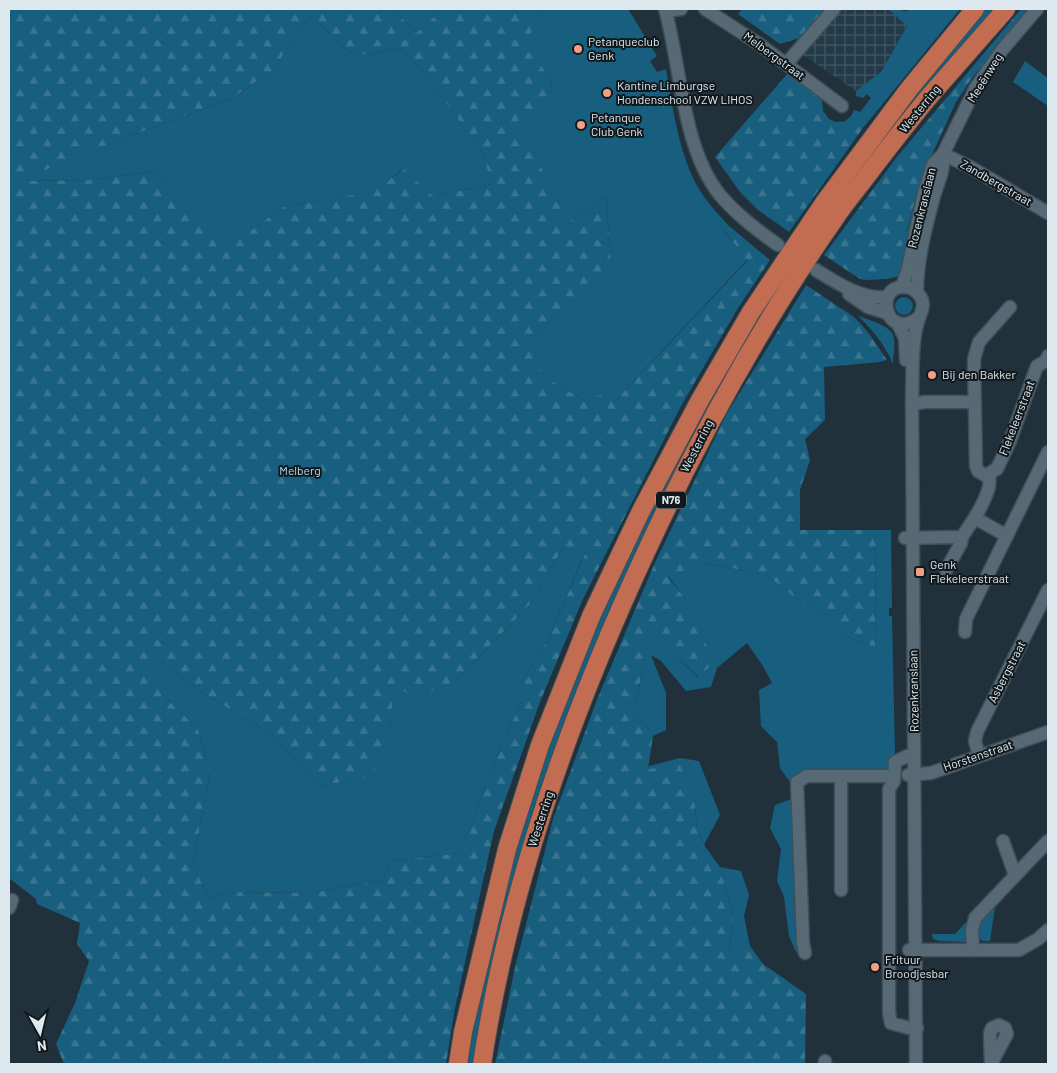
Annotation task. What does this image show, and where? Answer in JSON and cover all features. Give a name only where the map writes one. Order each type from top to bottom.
[{"type":"highway","name":"Westerring","points":[[458,1064],[463,1032],[507,849],[540,745],[592,614],[641,511],[700,400],[751,312],[824,203],[909,89],[975,9]]},
{"type":"highway","name":"Westerring","points":[[482,1064],[490,1014],[507,938],[530,851],[567,739],[616,618],[664,512],[716,409],[765,324],[836,216],[926,101],[1006,9]]},
{"type":"street","points":[[681,9],[666,10],[691,133],[703,166],[719,194],[743,219],[778,246]]},
{"type":"street","name":"Melbergstraat","points":[[705,9],[759,44],[842,106]]},
{"type":"street","points":[[786,64],[834,9]]},
{"type":"street","name":"Meeënweg","points":[[944,154],[976,87],[1002,50],[1036,9]]},
{"type":"street","name":"Zandbergstraat","points":[[944,154],[970,167],[1048,213]]},
{"type":"street","name":"Rozenkranslaan","points":[[902,287],[908,268],[924,193],[933,164],[944,154]]},
{"type":"street","name":"Rozenkranslaan","points":[[916,1064],[913,1028],[913,951],[905,775],[912,404],[916,330],[923,305],[922,298],[918,292],[921,254],[935,194],[944,168],[944,154]]},
{"type":"street","points":[[816,270],[868,307],[887,313],[887,297],[891,292],[902,287],[912,288],[918,292]]},
{"type":"street","points":[[830,279],[868,297],[887,297]]},
{"type":"street","points":[[988,477],[978,471],[976,466],[974,359],[980,342],[1010,307]]},
{"type":"street","name":"Rozenkranslaan","points":[[887,313],[891,319],[897,322],[905,338],[906,346],[904,398],[908,538],[907,756],[905,775]]},
{"type":"street","points":[[897,322],[904,324],[913,322],[918,318]]},
{"type":"street","name":"Flekeleerstraat","points":[[946,570],[961,543],[962,537],[975,518],[989,486],[988,477],[991,472],[997,469],[1010,441],[1037,366],[1046,361],[1048,356]]},
{"type":"street","points":[[912,404],[925,402],[975,402]]},
{"type":"street","points":[[965,632],[966,620],[1048,452]]},
{"type":"street","points":[[975,518],[1007,536]]},
{"type":"street","points":[[908,538],[962,537]]},
{"type":"street","name":"Asbergstraat","points":[[979,756],[976,732],[1048,590]]},
{"type":"street","name":"Horstenstraat","points":[[806,953],[803,944],[797,782],[807,776],[931,773],[1048,732]]},
{"type":"street","points":[[905,775],[894,781],[889,789],[889,1013],[891,1023],[913,1028]]},
{"type":"street","points":[[841,776],[841,890]]},
{"type":"street","points":[[1003,841],[1015,875]]},
{"type":"street","points":[[973,950],[972,930],[975,918],[1048,841]]},
{"type":"street","points":[[913,951],[1019,950],[1038,939],[1048,930]]},
{"type":"street","name":"Rozenkranslaan","points":[[909,1064],[913,1028]]},
{"type":"shaded area","points":[[825,9],[888,9],[907,25],[881,72],[856,91],[793,48]]},
{"type":"green space","name":"Melberg","points":[[9,9],[394,9],[416,33],[443,9],[546,9],[538,16],[526,46],[552,80],[550,97],[519,122],[568,223],[606,197],[611,261],[540,332],[532,363],[551,380],[584,400],[606,393],[615,401],[747,261],[724,230],[729,226],[770,260],[738,308],[681,406],[583,599],[540,702],[494,831],[455,1008],[446,1064],[64,1064],[56,1044],[75,1003],[89,961],[77,944],[80,923],[37,904],[36,899],[9,878]],"holes":[[[310,15],[348,51],[367,55],[392,49],[404,51],[420,68],[481,150],[492,184],[433,196],[404,169],[373,191],[283,207],[229,247],[154,171],[94,180],[18,181],[127,137],[231,99],[273,70]],[[562,549],[586,551],[548,640],[521,683],[521,702],[497,756],[460,853],[390,861],[383,880],[309,893],[235,892],[209,898],[193,865],[210,772],[198,729],[163,695],[146,649],[201,692],[272,734],[318,786],[372,777],[392,719],[392,687],[419,697],[457,680],[532,602]]]},
{"type":"green space","points":[[394,9],[443,9],[416,33]]},
{"type":"green space","points":[[546,9],[628,9],[657,56],[650,61],[657,72],[666,69],[681,143],[696,184],[707,201],[729,226],[724,231],[747,260],[615,401],[606,394],[584,400],[551,380],[531,363],[540,332],[611,260],[606,197],[568,223],[518,121],[550,96],[552,80],[525,46],[538,16]]},
{"type":"green space","points":[[742,9],[825,9],[802,37],[780,44],[738,14]]},
{"type":"green space","points":[[888,9],[907,11],[910,9],[960,9],[863,128],[854,121],[844,122],[851,116],[854,110],[860,112],[871,98],[867,94],[863,98],[856,96],[856,91],[881,72],[907,26]]},
{"type":"green space","points":[[985,9],[995,9],[807,244],[839,195],[921,85]]},
{"type":"green space","points":[[1021,9],[1028,9],[972,78],[956,102],[921,179],[902,247],[886,267],[877,275],[866,280],[860,279],[824,255],[896,158]]},
{"type":"green space","points":[[310,15],[348,51],[367,55],[392,49],[404,51],[420,68],[481,150],[492,184],[433,196],[403,169],[374,191],[283,207],[229,248],[154,171],[94,180],[16,181],[127,137],[231,99],[273,70]]},
{"type":"green space","points":[[1025,61],[1048,78],[1048,106],[1013,82]]},
{"type":"green space","points":[[788,73],[822,99],[823,111],[829,119],[836,122],[854,121],[863,128],[789,232],[758,210],[740,192],[715,157]]},
{"type":"green space","points":[[929,163],[908,248],[899,276],[887,279],[866,280],[877,275],[907,231],[921,179]]},
{"type":"green space","points":[[786,270],[788,272],[723,380],[657,509],[607,619],[475,1064],[467,1064],[471,1037],[510,865],[553,730],[622,564],[722,375]]},
{"type":"green space","points":[[806,285],[854,317],[867,331],[887,360],[824,367],[825,420],[805,439],[810,460],[800,490],[800,530],[876,530],[875,647],[847,637],[830,617],[795,598],[767,575],[706,563],[668,577],[686,600],[714,662],[699,677],[652,636],[644,658],[635,712],[653,736],[648,769],[680,765],[694,795],[697,830],[704,845],[720,867],[733,916],[729,949],[750,946],[763,964],[806,994],[805,1064],[495,1064],[516,963],[553,819],[596,702],[653,567],[726,415]]},
{"type":"green space","points":[[904,297],[910,300],[913,306],[910,312],[904,315],[898,312],[895,306],[898,300]]},
{"type":"green space","points":[[858,316],[878,323],[891,332],[894,342],[893,364],[878,338]]},
{"type":"green space","points":[[876,530],[891,530],[892,608],[889,608],[889,616],[892,616],[895,753],[889,764],[888,773],[823,772],[792,785],[780,768],[777,742],[761,726],[759,690],[772,683],[747,643],[717,668],[711,687],[686,691],[661,661],[651,655],[666,693],[666,730],[653,736],[635,712],[644,658],[652,635],[698,677],[686,600],[668,576],[706,563],[767,575],[795,598],[830,617],[847,637],[875,647]]},
{"type":"green space","points":[[562,549],[586,550],[548,640],[521,683],[521,702],[497,756],[460,853],[390,861],[383,880],[309,893],[235,892],[209,898],[193,865],[210,772],[198,729],[163,695],[145,648],[201,692],[272,734],[318,786],[371,777],[392,719],[392,687],[457,680],[532,602]]},
{"type":"green space","points":[[680,758],[699,761],[720,815],[704,845],[697,830],[694,795],[648,769],[649,766]]},
{"type":"green space","points":[[794,798],[799,948],[805,961],[795,950],[789,936],[784,897],[777,881],[781,849],[770,828],[775,805]]},
{"type":"green space","points":[[720,867],[741,871],[749,895],[744,916],[750,946],[729,950],[733,916]]},
{"type":"green space","points":[[996,901],[990,941],[983,941],[976,937],[977,924]]},
{"type":"green space","points":[[968,920],[965,942],[933,939],[932,934],[955,934]]},
{"type":"place","name":"Petanqueclub Genk","points":[[578,49]]},
{"type":"place","name":"Kantine Limburgse Hondenschool VZW LIHOS","points":[[607,93]]},
{"type":"place","name":"Petanque Club Genk","points":[[581,125]]},
{"type":"place","name":"Bij den Bakker","points":[[932,375]]},
{"type":"place","name":"Genk Flekeleerstraat","points":[[920,572]]},
{"type":"place","name":"Frituur Broodjesbar","points":[[875,967]]}]
